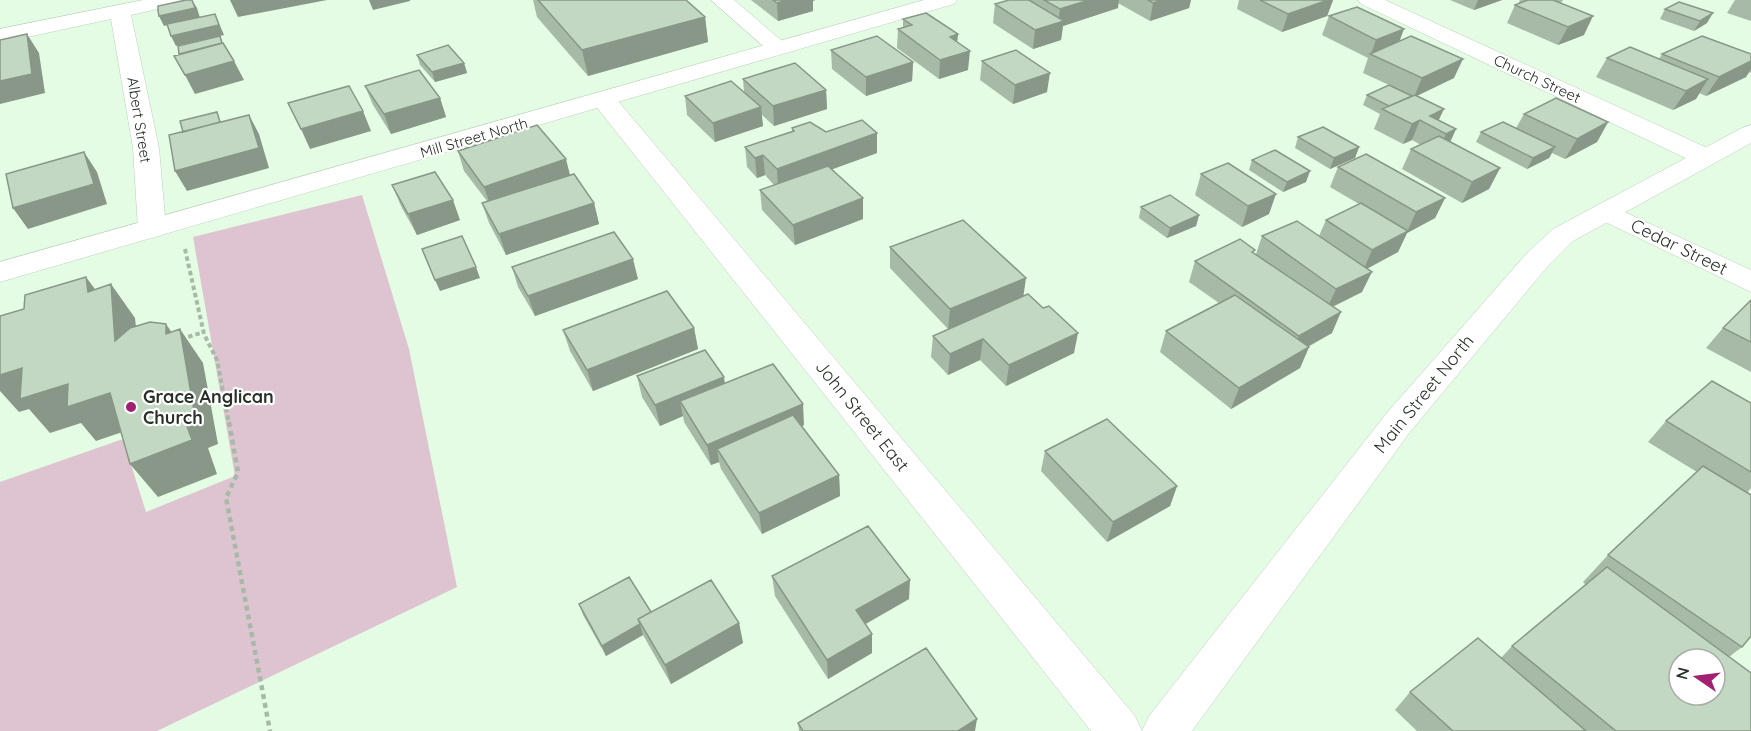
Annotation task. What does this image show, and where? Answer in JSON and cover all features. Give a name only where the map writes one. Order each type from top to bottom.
[{"type":"street","points":[[0,36],[174,0]]},
{"type":"street","points":[[721,0],[779,48]]},
{"type":"street","name":"Mill Street North","points":[[0,272],[947,0]]},
{"type":"street","name":"Church Street","points":[[1368,0],[1705,157]]},
{"type":"street","name":"Albert Street","points":[[120,12],[146,148],[152,229]]},
{"type":"street","name":"John Street East","points":[[604,100],[1119,731]]},
{"type":"street","name":"Main Street North","points":[[1165,731],[1398,423],[1537,260],[1563,235],[1751,133]]},
{"type":"street","name":"Cedar Street","points":[[1607,212],[1751,282]]},
{"type":"path","points":[[178,222],[204,332],[216,360],[238,472],[226,498],[270,731]]},
{"type":"path","points":[[174,341],[204,332]]},
{"type":"shaded area","points":[[362,195],[409,349],[457,587],[157,731],[0,731],[0,482],[123,439],[146,512],[235,476],[193,237]]},
{"type":"building","points":[[192,0],[195,8],[159,16],[158,6]]},
{"type":"building","points":[[538,0],[686,0],[705,17],[582,50]]},
{"type":"building","points":[[1009,0],[1029,0],[1064,21],[1035,30],[995,4]]},
{"type":"building","points":[[1044,0],[1089,0],[1060,9]]},
{"type":"building","points":[[1260,0],[1328,0],[1288,14]]},
{"type":"building","points":[[1528,0],[1553,0],[1593,16],[1568,27],[1515,5]]},
{"type":"building","points":[[1679,2],[1713,13],[1700,21],[1665,9]]},
{"type":"building","points":[[1357,7],[1404,29],[1376,40],[1329,16]]},
{"type":"building","points":[[926,13],[958,34],[950,37],[970,51],[940,60],[898,29],[912,25],[903,19]]},
{"type":"building","points":[[215,14],[219,25],[171,36],[167,24]]},
{"type":"building","points":[[27,34],[32,74],[0,81],[0,40]]},
{"type":"building","points":[[220,36],[222,43],[179,54],[178,46]]},
{"type":"building","points":[[877,36],[913,62],[866,77],[831,50]]},
{"type":"building","points":[[1411,36],[1463,59],[1422,78],[1370,54]]},
{"type":"building","points":[[1702,36],[1751,54],[1751,61],[1719,77],[1662,54]]},
{"type":"building","points":[[223,43],[234,61],[185,75],[174,56]]},
{"type":"building","points":[[448,45],[464,63],[432,72],[417,55]]},
{"type":"building","points":[[1630,47],[1708,79],[1686,91],[1607,58]]},
{"type":"building","points":[[1016,50],[1050,73],[1015,85],[982,61]]},
{"type":"building","points":[[795,63],[826,90],[773,106],[743,79]]},
{"type":"building","points":[[419,70],[440,98],[384,114],[365,86]]},
{"type":"building","points":[[731,81],[761,107],[713,123],[685,96]]},
{"type":"building","points":[[1389,85],[1412,96],[1389,106],[1367,95]]},
{"type":"building","points":[[349,86],[363,111],[301,129],[288,103]]},
{"type":"building","points":[[1415,95],[1444,109],[1430,116],[1456,129],[1446,134],[1420,120],[1412,124],[1382,109]]},
{"type":"building","points":[[1556,98],[1608,122],[1577,139],[1524,114]]},
{"type":"building","points":[[217,112],[220,122],[183,132],[180,121]]},
{"type":"building","points":[[249,115],[259,148],[175,171],[169,135]]},
{"type":"building","points":[[862,120],[877,133],[777,169],[763,155],[755,158],[745,147],[794,131],[792,128],[810,122],[826,132]]},
{"type":"building","points":[[1503,122],[1555,147],[1533,158],[1481,132]]},
{"type":"building","points":[[537,125],[566,159],[484,187],[458,151]]},
{"type":"building","points":[[1323,127],[1359,147],[1334,158],[1298,137]]},
{"type":"building","points":[[1439,136],[1500,168],[1472,182],[1411,149]]},
{"type":"building","points":[[1275,150],[1310,171],[1287,182],[1252,160]]},
{"type":"building","points":[[84,152],[94,184],[13,208],[6,174]]},
{"type":"building","points":[[1366,154],[1445,198],[1416,212],[1338,167]]},
{"type":"building","points":[[1228,163],[1276,194],[1248,206],[1201,174]]},
{"type":"building","points":[[828,166],[863,198],[793,225],[760,190]]},
{"type":"building","points":[[435,172],[453,200],[408,214],[392,185]]},
{"type":"building","points":[[574,174],[594,203],[499,234],[482,203]]},
{"type":"building","points":[[1170,195],[1199,215],[1170,228],[1141,207]]},
{"type":"building","points":[[1361,203],[1408,231],[1372,250],[1326,220]]},
{"type":"building","points":[[963,220],[1026,278],[950,309],[890,247]]},
{"type":"building","points":[[1297,221],[1372,272],[1336,289],[1262,236]]},
{"type":"building","points":[[614,232],[633,259],[528,296],[512,267]]},
{"type":"building","points":[[462,236],[476,267],[435,280],[422,249]]},
{"type":"building","points":[[1240,239],[1255,250],[1252,252],[1341,312],[1299,336],[1195,261]]},
{"type":"building","name":"Grace Anglican Church","points":[[86,277],[88,292],[111,284],[115,341],[130,328],[150,322],[166,324],[166,334],[180,329],[194,411],[183,415],[192,440],[130,464],[110,393],[67,407],[68,384],[20,399],[22,368],[0,375],[0,316],[24,309],[25,295]]},
{"type":"building","points":[[667,291],[694,328],[587,370],[563,330]]},
{"type":"building","points":[[1028,294],[1043,308],[1049,306],[1078,333],[1009,365],[983,339],[950,354],[933,336]]},
{"type":"building","points":[[1235,295],[1309,347],[1239,388],[1166,331]]},
{"type":"building","points":[[1751,300],[1751,342],[1723,328]]},
{"type":"building","points":[[705,350],[724,377],[655,405],[637,376]]},
{"type":"building","points":[[773,364],[803,404],[707,445],[680,401]]},
{"type":"building","points":[[1712,381],[1751,403],[1751,472],[1666,421]]},
{"type":"building","points":[[793,415],[839,475],[759,513],[717,449]]},
{"type":"building","points":[[1107,419],[1177,486],[1113,522],[1045,451]]},
{"type":"building","points":[[1703,466],[1751,495],[1751,636],[1742,647],[1608,555]]},
{"type":"building","points":[[868,526],[910,580],[856,610],[872,634],[827,660],[772,576]]},
{"type":"building","points":[[1607,567],[1716,647],[1667,647],[1667,707],[1727,707],[1727,655],[1751,673],[1751,731],[1616,731],[1512,646]]},
{"type":"building","points":[[629,577],[651,612],[638,619],[640,624],[602,646],[579,604]]},
{"type":"building","points":[[711,580],[739,623],[665,665],[638,619]]},
{"type":"building","points":[[1478,638],[1586,731],[1453,731],[1410,692]]},
{"type":"building","points":[[926,648],[977,719],[958,731],[803,731],[798,723]]},
{"type":"place","name":"Grace Anglican Church","points":[[131,407]]}]
